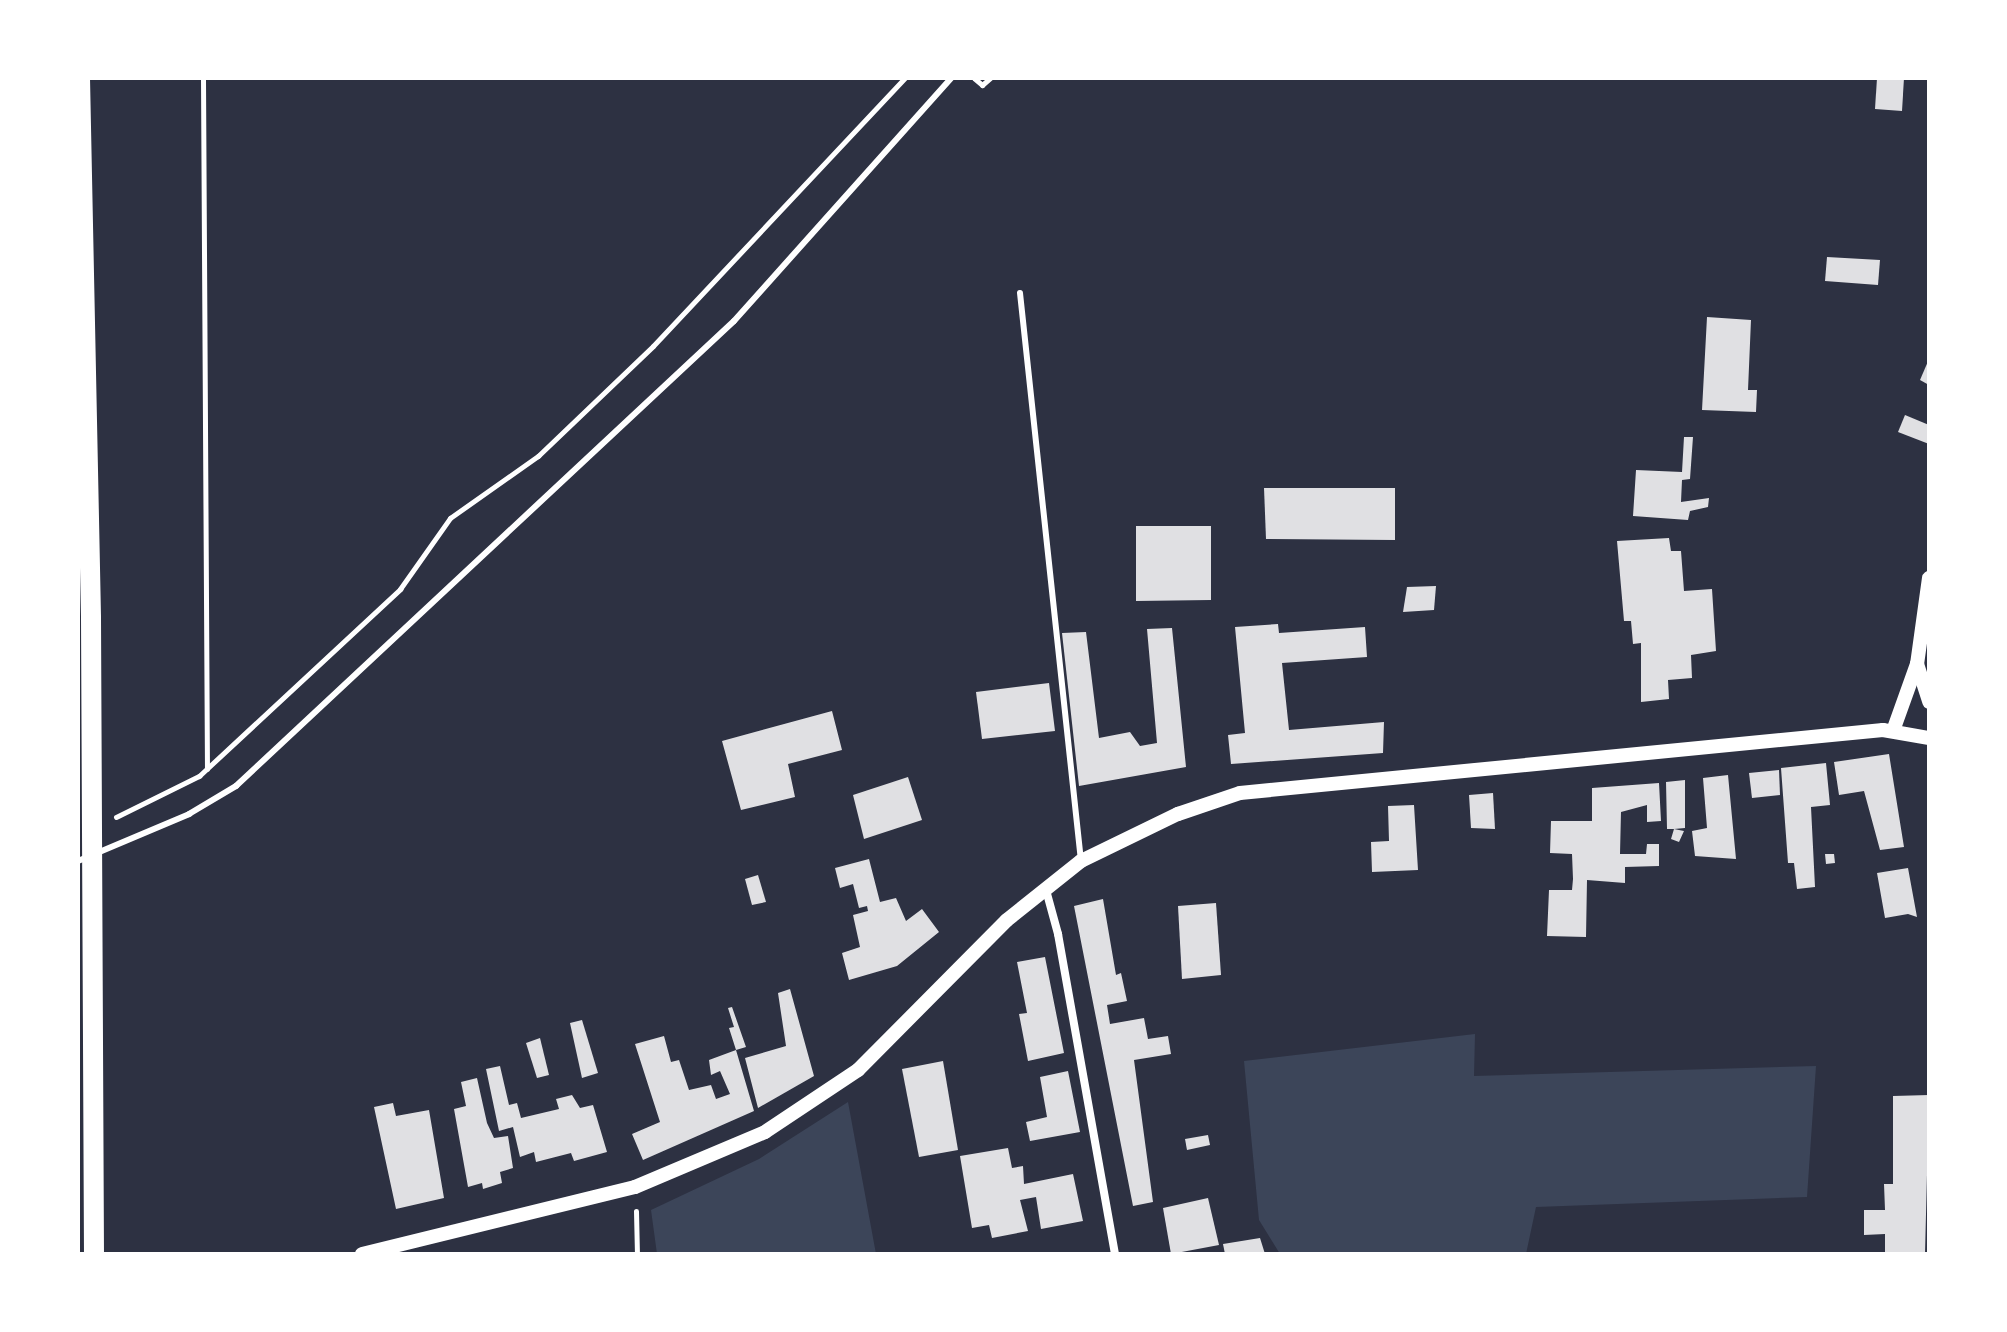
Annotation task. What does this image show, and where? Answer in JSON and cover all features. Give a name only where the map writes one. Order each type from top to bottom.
[{"type":"main road","points":[[80,78],[98,819],[93,913],[94,1254]]},
{"type":"street","points":[[1893,731],[1917,664],[1929,578]]},
{"type":"street","points":[[1917,664],[1929,702]]},
{"type":"street","points":[[362,1254],[635,1187],[765,1132],[858,1070],[1007,920],[1081,861],[1178,814],[1240,793],[1893,731],[1929,738]]},
{"type":"street","points":[[1046,890],[1058,934],[1115,1254]]},
{"type":"lane","points":[[78,861],[189,814],[236,786],[734,321],[951,78]]},
{"type":"lane","points":[[1020,293],[1081,861]]},
{"type":"path","points":[[203,78],[207,769]]},
{"type":"path","points":[[98,819],[207,769],[400,589],[450,518],[538,456],[653,346],[905,78]]},
{"type":"path","points":[[974,78],[982,85],[990,78]]},
{"type":"path","points":[[635,1187],[637,1254]]},
{"type":"shaded area","points":[[1475,1034],[1474,1076],[1816,1066],[1807,1197],[1536,1207],[1526,1254],[1280,1254],[1259,1220],[1244,1061]]},
{"type":"shaded area","points":[[848,1102],[876,1254],[657,1254],[651,1210],[759,1159]]},
{"type":"building","points":[[1877,78],[1904,78],[1902,111],[1875,109]]},
{"type":"building","points":[[1827,257],[1880,260],[1878,285],[1825,281]]},
{"type":"building","points":[[1707,317],[1751,320],[1748,390],[1757,390],[1756,412],[1702,410]]},
{"type":"building","points":[[1929,359],[1929,385],[1920,380]]},
{"type":"building","points":[[1905,415],[1929,425],[1929,444],[1898,432]]},
{"type":"building","points":[[1684,437],[1693,437],[1690,479],[1682,480],[1681,502],[1709,498],[1708,507],[1690,511],[1688,520],[1633,516],[1636,470],[1682,472]]},
{"type":"building","points":[[1264,488],[1395,488],[1395,540],[1266,539]]},
{"type":"building","points":[[1136,526],[1211,526],[1211,600],[1136,601]]},
{"type":"building","points":[[1669,538],[1671,551],[1681,551],[1684,591],[1712,589],[1716,651],[1691,655],[1692,678],[1668,680],[1669,699],[1641,702],[1641,643],[1633,644],[1631,621],[1624,621],[1617,541]]},
{"type":"building","points":[[1436,586],[1434,610],[1403,612],[1407,587]]},
{"type":"building","points":[[1278,624],[1279,633],[1365,627],[1367,657],[1282,663],[1289,730],[1384,722],[1383,753],[1231,764],[1228,735],[1245,733],[1235,627]]},
{"type":"building","points":[[1172,628],[1186,767],[1079,786],[1062,633],[1086,632],[1099,738],[1130,732],[1140,746],[1157,743],[1147,629]]},
{"type":"building","points":[[1049,683],[1055,731],[982,739],[976,692]]},
{"type":"building","points":[[832,711],[842,750],[788,764],[795,797],[741,810],[722,741]]},
{"type":"building","points":[[1889,754],[1904,847],[1880,850],[1864,791],[1839,795],[1834,762]]},
{"type":"building","points":[[1826,763],[1830,805],[1811,807],[1815,887],[1797,889],[1794,863],[1788,863],[1781,768]]},
{"type":"building","points":[[1779,770],[1780,795],[1752,798],[1749,773]]},
{"type":"building","points":[[1728,775],[1736,859],[1695,856],[1692,831],[1707,828],[1703,778]]},
{"type":"building","points":[[908,777],[922,820],[864,839],[853,795]]},
{"type":"building","points":[[1685,780],[1685,828],[1667,829],[1666,782]]},
{"type":"building","points":[[1659,783],[1661,821],[1647,822],[1647,805],[1621,812],[1620,854],[1646,854],[1647,844],[1659,844],[1659,866],[1625,867],[1625,883],[1587,880],[1586,937],[1547,936],[1549,890],[1572,890],[1573,879],[1572,854],[1550,853],[1551,821],[1592,821],[1592,788]]},
{"type":"building","points":[[1493,793],[1495,829],[1471,828],[1469,795]]},
{"type":"building","points":[[1414,805],[1418,870],[1372,872],[1371,842],[1389,841],[1388,806]]},
{"type":"building","points":[[1674,829],[1684,831],[1679,842],[1671,839]]},
{"type":"building","points":[[1825,854],[1834,854],[1835,863],[1826,864]]},
{"type":"building","points":[[869,859],[880,902],[896,898],[906,921],[922,909],[939,932],[897,966],[849,980],[842,953],[860,947],[853,915],[868,911],[867,906],[859,908],[853,884],[840,888],[835,868]]},
{"type":"building","points":[[1908,868],[1917,917],[1908,914],[1885,918],[1877,873]]},
{"type":"building","points":[[758,875],[766,902],[752,905],[745,879]]},
{"type":"building","points":[[1103,899],[1116,975],[1121,973],[1127,1001],[1107,1005],[1110,1024],[1144,1018],[1148,1039],[1168,1036],[1171,1054],[1134,1060],[1153,1202],[1133,1206],[1074,906]]},
{"type":"building","points":[[1216,903],[1221,975],[1182,979],[1178,906]]},
{"type":"building","points":[[1045,957],[1064,1053],[1028,1061],[1019,1014],[1027,1013],[1017,962]]},
{"type":"building","points":[[790,989],[814,1076],[758,1108],[745,1058],[786,1046],[778,993]]},
{"type":"building","points":[[732,1007],[746,1047],[736,1050],[729,1028],[734,1027],[728,1008]]},
{"type":"building","points":[[582,1020],[598,1073],[582,1078],[570,1023]]},
{"type":"building","points":[[664,1036],[671,1062],[679,1060],[689,1090],[711,1085],[716,1099],[730,1094],[720,1071],[711,1075],[709,1060],[736,1050],[754,1111],[643,1160],[632,1134],[660,1122],[635,1044]]},
{"type":"building","points":[[540,1038],[549,1075],[537,1078],[526,1043]]},
{"type":"building","points":[[943,1061],[958,1150],[919,1157],[902,1069]]},
{"type":"building","points":[[500,1066],[509,1105],[517,1103],[521,1118],[559,1109],[556,1099],[572,1095],[580,1108],[593,1105],[607,1152],[574,1161],[571,1153],[536,1162],[534,1152],[520,1157],[513,1127],[499,1131],[486,1069]]},
{"type":"building","points":[[1068,1071],[1080,1132],[1030,1141],[1026,1122],[1047,1117],[1040,1077]]},
{"type":"building","points":[[477,1078],[487,1123],[494,1138],[508,1136],[513,1168],[500,1172],[502,1183],[483,1189],[482,1183],[468,1187],[454,1109],[466,1106],[461,1082]]},
{"type":"building","points":[[1929,1095],[1925,1254],[1885,1254],[1885,1234],[1864,1235],[1864,1210],[1885,1210],[1884,1184],[1893,1184],[1893,1096]]},
{"type":"building","points":[[393,1103],[396,1116],[429,1110],[444,1198],[396,1209],[374,1107]]},
{"type":"building","points":[[1208,1135],[1210,1145],[1187,1150],[1185,1139]]},
{"type":"building","points":[[1008,1148],[1012,1168],[1023,1166],[1024,1184],[1073,1174],[1083,1221],[1041,1229],[1036,1197],[1020,1200],[1028,1231],[992,1238],[989,1225],[972,1228],[960,1156]]},
{"type":"building","points":[[1208,1198],[1219,1245],[1171,1254],[1163,1208]]},
{"type":"building","points":[[1260,1238],[1265,1254],[1225,1254],[1223,1244]]}]
